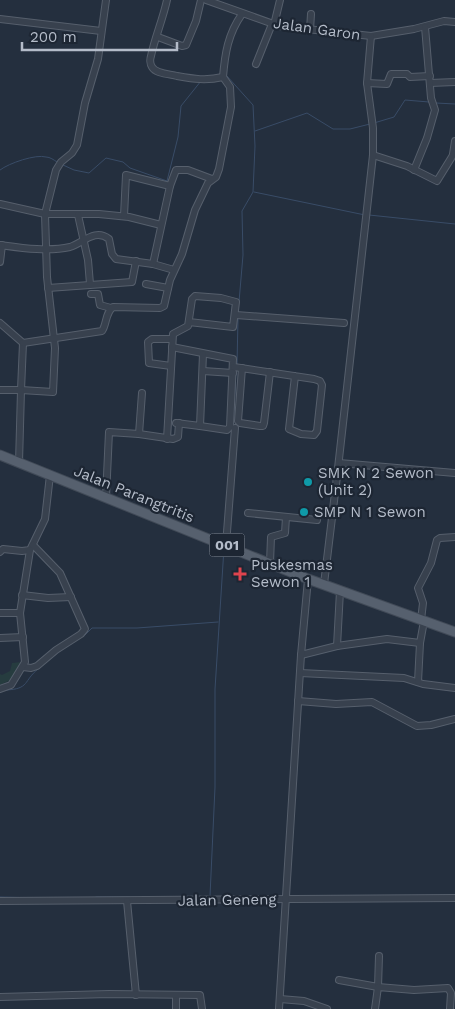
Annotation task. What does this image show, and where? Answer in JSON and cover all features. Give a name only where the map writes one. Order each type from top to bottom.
[{"type":"main road","name":"Jalan Parangtritis","points":[[0,455],[308,579],[455,632]]},
{"type":"street","points":[[0,390],[53,392],[54,338],[48,288],[45,214],[56,170],[77,145],[85,103],[97,66],[106,0]]},
{"type":"street","points":[[167,0],[150,60],[153,69],[159,72],[202,80],[223,76]]},
{"type":"street","points":[[158,36],[182,46],[186,45],[202,0]]},
{"type":"street","name":"Jalan Garon","points":[[207,0],[273,24],[371,36],[425,27],[444,21],[455,22]]},
{"type":"street","points":[[256,64],[273,24],[280,0]]},
{"type":"street","points":[[91,294],[98,294],[100,305],[111,308],[161,308],[164,305],[174,270],[182,254],[198,204],[208,183],[216,177],[219,170],[232,107],[230,87],[223,76],[229,38],[242,14]]},
{"type":"street","points":[[310,30],[311,14]]},
{"type":"street","points":[[0,19],[101,31]]},
{"type":"street","points":[[414,170],[427,138],[434,110],[425,27]]},
{"type":"street","points":[[324,584],[373,155],[374,128],[367,83],[371,36]]},
{"type":"street","points":[[367,83],[387,84],[391,74],[407,74],[410,77],[455,82]]},
{"type":"street","points":[[373,155],[397,162],[437,181],[454,154],[455,141]]},
{"type":"street","points":[[153,264],[175,170],[179,168],[188,170],[212,180]]},
{"type":"street","points":[[124,216],[126,175],[170,186]]},
{"type":"street","points":[[0,204],[45,214],[124,216],[161,225]]},
{"type":"street","points":[[78,215],[84,239],[90,284]]},
{"type":"street","points":[[0,262],[1,245],[33,249],[71,246],[94,235],[107,236],[110,240],[114,257],[174,270]]},
{"type":"street","points":[[48,288],[132,282],[136,261]]},
{"type":"street","points":[[146,284],[168,288]]},
{"type":"street","points":[[168,439],[172,339],[174,332],[186,329],[189,322],[192,300],[195,296],[235,301],[238,315],[233,327],[189,322]]},
{"type":"street","points":[[23,343],[102,331],[111,308]]},
{"type":"street","points":[[238,315],[344,323]]},
{"type":"street","points":[[0,323],[23,343]]},
{"type":"street","points":[[171,366],[149,363],[148,342],[152,339],[172,339]]},
{"type":"street","points":[[19,463],[23,343]]},
{"type":"street","points":[[172,348],[232,359],[237,369],[238,421],[240,423],[263,426],[270,372]]},
{"type":"street","points":[[200,426],[203,354]]},
{"type":"street","points":[[169,422],[227,430],[230,427],[237,369]]},
{"type":"street","points":[[203,371],[237,369],[270,372],[295,376],[317,380],[321,382],[317,431],[314,436],[301,434],[289,429],[295,376]]},
{"type":"street","points":[[139,434],[142,393]]},
{"type":"street","points":[[106,497],[109,434],[112,431],[173,440],[178,438],[179,423]]},
{"type":"street","points":[[226,545],[235,428]]},
{"type":"street","points":[[339,463],[455,473]]},
{"type":"street","points":[[0,689],[11,684],[23,668],[25,659],[20,613],[22,595],[31,547],[45,519],[50,475]]},
{"type":"street","points":[[248,513],[316,520]]},
{"type":"street","points":[[270,563],[271,537],[284,534],[286,517]]},
{"type":"street","points":[[418,682],[423,603],[418,588],[431,562],[437,541],[440,538],[455,538]]},
{"type":"street","points":[[0,552],[3,548],[25,551],[31,547]]},
{"type":"street","points":[[23,668],[37,666],[56,650],[84,632],[85,629],[56,567],[31,547]]},
{"type":"street","points":[[279,1009],[300,655],[308,579]]},
{"type":"street","points":[[336,646],[340,590]]},
{"type":"street","points":[[22,595],[48,598],[71,597]]},
{"type":"street","points":[[0,613],[20,613]]},
{"type":"street","points":[[0,638],[23,637]]},
{"type":"street","points":[[300,655],[336,646],[392,638],[420,642]]},
{"type":"street","points":[[300,673],[386,676],[455,688]]},
{"type":"street","points":[[298,701],[336,704],[374,703],[417,726],[431,725],[455,719]]},
{"type":"street","name":"Jalan Geneng","points":[[0,901],[455,898]]},
{"type":"street","points":[[127,900],[136,995]]},
{"type":"street","points":[[375,1009],[379,956]]},
{"type":"street","points":[[339,980],[378,987],[414,990],[448,988],[451,992],[450,1009]]},
{"type":"street","points":[[0,997],[200,995],[202,1009]]},
{"type":"street","points":[[176,996],[176,1009]]},
{"type":"street","points":[[280,999],[304,1001],[327,1009]]},
{"type":"green space","points":[[21,662],[13,679],[0,685],[0,674],[2,675],[10,671],[12,663]]},
{"type":"waterway","points":[[226,75],[253,105],[255,146],[253,192],[242,211],[243,255],[239,302]]},
{"type":"waterway","points":[[63,165],[74,170],[89,173],[106,158],[123,162],[130,168],[167,181],[178,137],[181,106],[201,81]]},
{"type":"waterway","points":[[374,123],[394,117],[405,100],[429,102]]},
{"type":"waterway","points":[[436,103],[455,104]]},
{"type":"waterway","points":[[255,131],[307,113],[333,129],[350,129],[370,124]]},
{"type":"waterway","points":[[0,170],[16,162],[42,156],[57,162]]},
{"type":"waterway","points":[[254,192],[365,215]]},
{"type":"waterway","points":[[369,215],[455,224]]},
{"type":"waterway","points":[[237,365],[238,319]]},
{"type":"waterway","points":[[234,410],[236,371]]},
{"type":"waterway","points":[[203,897],[210,896],[215,787],[215,689],[224,548]]},
{"type":"waterway","points":[[85,635],[92,628],[137,628],[218,622]]},
{"type":"waterway","points":[[6,690],[23,686],[38,669]]},
{"type":"waterway","points":[[0,897],[39,898]]},
{"type":"waterway","points":[[96,897],[129,897]]},
{"type":"place","name":"SMK N 2 Sewon (Unit 2)","points":[[308,482]]},
{"type":"place","name":"SMP N 1 Sewon","points":[[304,512]]},
{"type":"place","name":"Puskesmas Sewon 1","points":[[240,574]]}]
